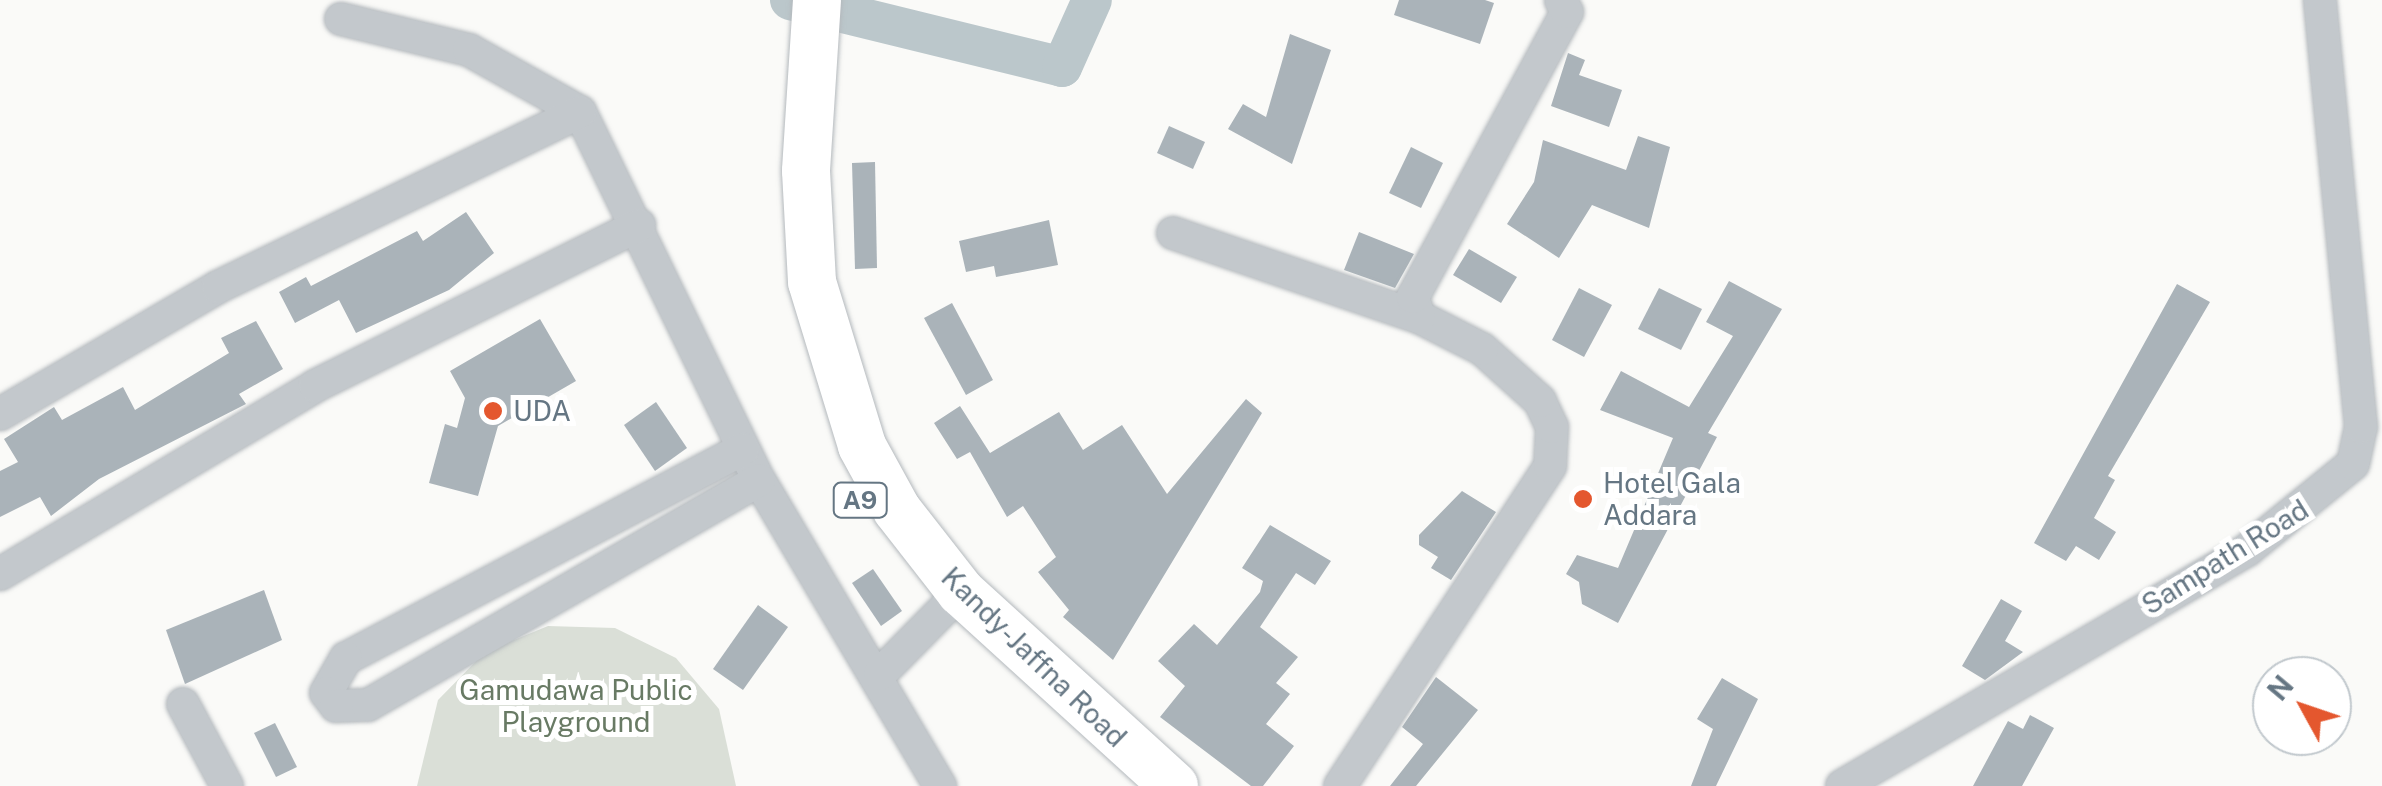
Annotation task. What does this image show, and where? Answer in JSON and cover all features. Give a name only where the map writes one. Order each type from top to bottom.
[{"type":"highway","name":"Kandy-Jaffna Road","points":[[791,0],[796,120]]},
{"type":"highway","name":"Kandy-Jaffna Road","points":[[817,0],[778,241],[800,360],[874,526],[1130,786]]},
{"type":"highway","name":"Kandy-Jaffna Road","points":[[951,602],[1174,786]]},
{"type":"street","points":[[1420,318],[1412,297],[1426,260],[1566,12],[1561,0]]},
{"type":"street","name":"Sampath Road","points":[[1842,786],[2247,550],[2353,464],[2361,427],[2320,0]]},
{"type":"street","points":[[340,18],[432,35],[580,112],[639,225],[759,480],[880,674],[940,786]]},
{"type":"street","points":[[0,414],[218,287],[580,112]]},
{"type":"street","points":[[0,574],[316,386],[639,225]]},
{"type":"street","points":[[1172,233],[1420,318],[1482,350],[1540,400],[1552,428],[1550,466],[1340,786]]},
{"type":"street","points":[[743,449],[346,658],[326,693],[336,706],[368,705],[759,480]]},
{"type":"street","points":[[880,674],[951,602]]},
{"type":"street","points":[[183,704],[228,786]]},
{"type":"green space","name":"Gamudawa Public Playground","points":[[548,626],[615,628],[676,658],[719,709],[736,786],[417,786],[438,700],[485,652]]},
{"type":"building","points":[[1399,0],[1494,3],[1480,44],[1394,15]]},
{"type":"building","points":[[1290,34],[1331,50],[1292,164],[1228,129],[1243,104],[1266,117]]},
{"type":"building","points":[[1568,53],[1585,60],[1579,75],[1622,90],[1609,127],[1551,106]]},
{"type":"building","points":[[1169,126],[1205,142],[1193,169],[1157,153]]},
{"type":"building","points":[[1638,136],[1670,147],[1649,228],[1592,205],[1559,258],[1507,224],[1534,182],[1543,140],[1626,170]]},
{"type":"building","points":[[1411,147],[1443,163],[1421,208],[1389,193]]},
{"type":"building","points":[[875,162],[877,268],[855,269],[852,163]]},
{"type":"building","points":[[466,212],[494,253],[449,290],[356,333],[339,300],[295,323],[279,292],[306,277],[311,286],[417,231],[423,241]]},
{"type":"building","points":[[1049,220],[1058,265],[996,277],[994,266],[966,272],[959,241]]},
{"type":"building","points":[[1359,232],[1414,254],[1395,288],[1344,270]]},
{"type":"building","points":[[1469,249],[1517,277],[1501,303],[1453,275]]},
{"type":"building","points":[[1729,281],[1782,309],[1708,433],[1717,437],[1618,623],[1582,604],[1579,582],[1566,574],[1577,555],[1618,568],[1673,438],[1600,410],[1621,371],[1689,407],[1733,336],[1706,322]]},
{"type":"building","points":[[2177,284],[2210,302],[2108,476],[2115,480],[2094,518],[2116,532],[2099,560],[2076,546],[2066,561],[2034,543]]},
{"type":"building","points":[[1579,288],[1612,305],[1584,357],[1552,340]]},
{"type":"building","points":[[1659,288],[1702,309],[1681,350],[1638,329]]},
{"type":"building","points":[[952,303],[993,380],[966,395],[924,318]]},
{"type":"building","name":"UDA","points":[[540,319],[576,381],[498,426],[478,496],[429,483],[445,424],[457,428],[465,398],[450,371]]},
{"type":"building","points":[[256,321],[283,369],[239,394],[246,404],[99,479],[51,516],[40,497],[0,517],[0,471],[18,462],[4,439],[54,407],[62,420],[123,387],[135,410],[229,353],[221,338]]},
{"type":"building","points":[[1246,399],[1262,413],[1113,660],[1063,617],[1069,610],[1038,572],[1056,557],[1023,506],[1007,517],[970,452],[957,459],[934,423],[960,406],[990,453],[1059,412],[1083,450],[1122,425],[1167,494]]},
{"type":"building","points":[[656,402],[687,448],[655,471],[624,425]]},
{"type":"building","points":[[1462,491],[1496,512],[1451,580],[1431,568],[1438,557],[1419,545],[1419,535]]},
{"type":"building","points":[[1270,525],[1331,561],[1315,585],[1296,573],[1260,627],[1298,657],[1276,683],[1290,694],[1266,724],[1294,746],[1263,786],[1251,786],[1160,717],[1185,686],[1158,661],[1194,624],[1217,645],[1260,592],[1263,581],[1242,568]]},
{"type":"building","points":[[873,569],[902,611],[881,626],[852,583]]},
{"type":"building","points":[[264,590],[282,640],[185,684],[166,630]]},
{"type":"building","points":[[2001,599],[2022,611],[2005,641],[2023,652],[1985,680],[1962,666]]},
{"type":"building","points":[[758,605],[788,627],[743,690],[713,669]]},
{"type":"building","points":[[1436,677],[1478,710],[1416,786],[1390,786],[1423,744],[1402,727]]},
{"type":"building","points":[[1722,678],[1758,699],[1716,786],[1691,786],[1713,729],[1697,719]]},
{"type":"building","points":[[2030,715],[2054,728],[2022,786],[1973,786],[2008,721],[2023,729]]},
{"type":"building","points":[[275,723],[297,767],[276,777],[254,733]]},
{"type":"waterway","points":[[790,0],[1062,67],[1092,0]]},
{"type":"place","name":"UDA","points":[[493,411]]},
{"type":"place","name":"Hotel Gala Addara","points":[[1583,499]]}]
